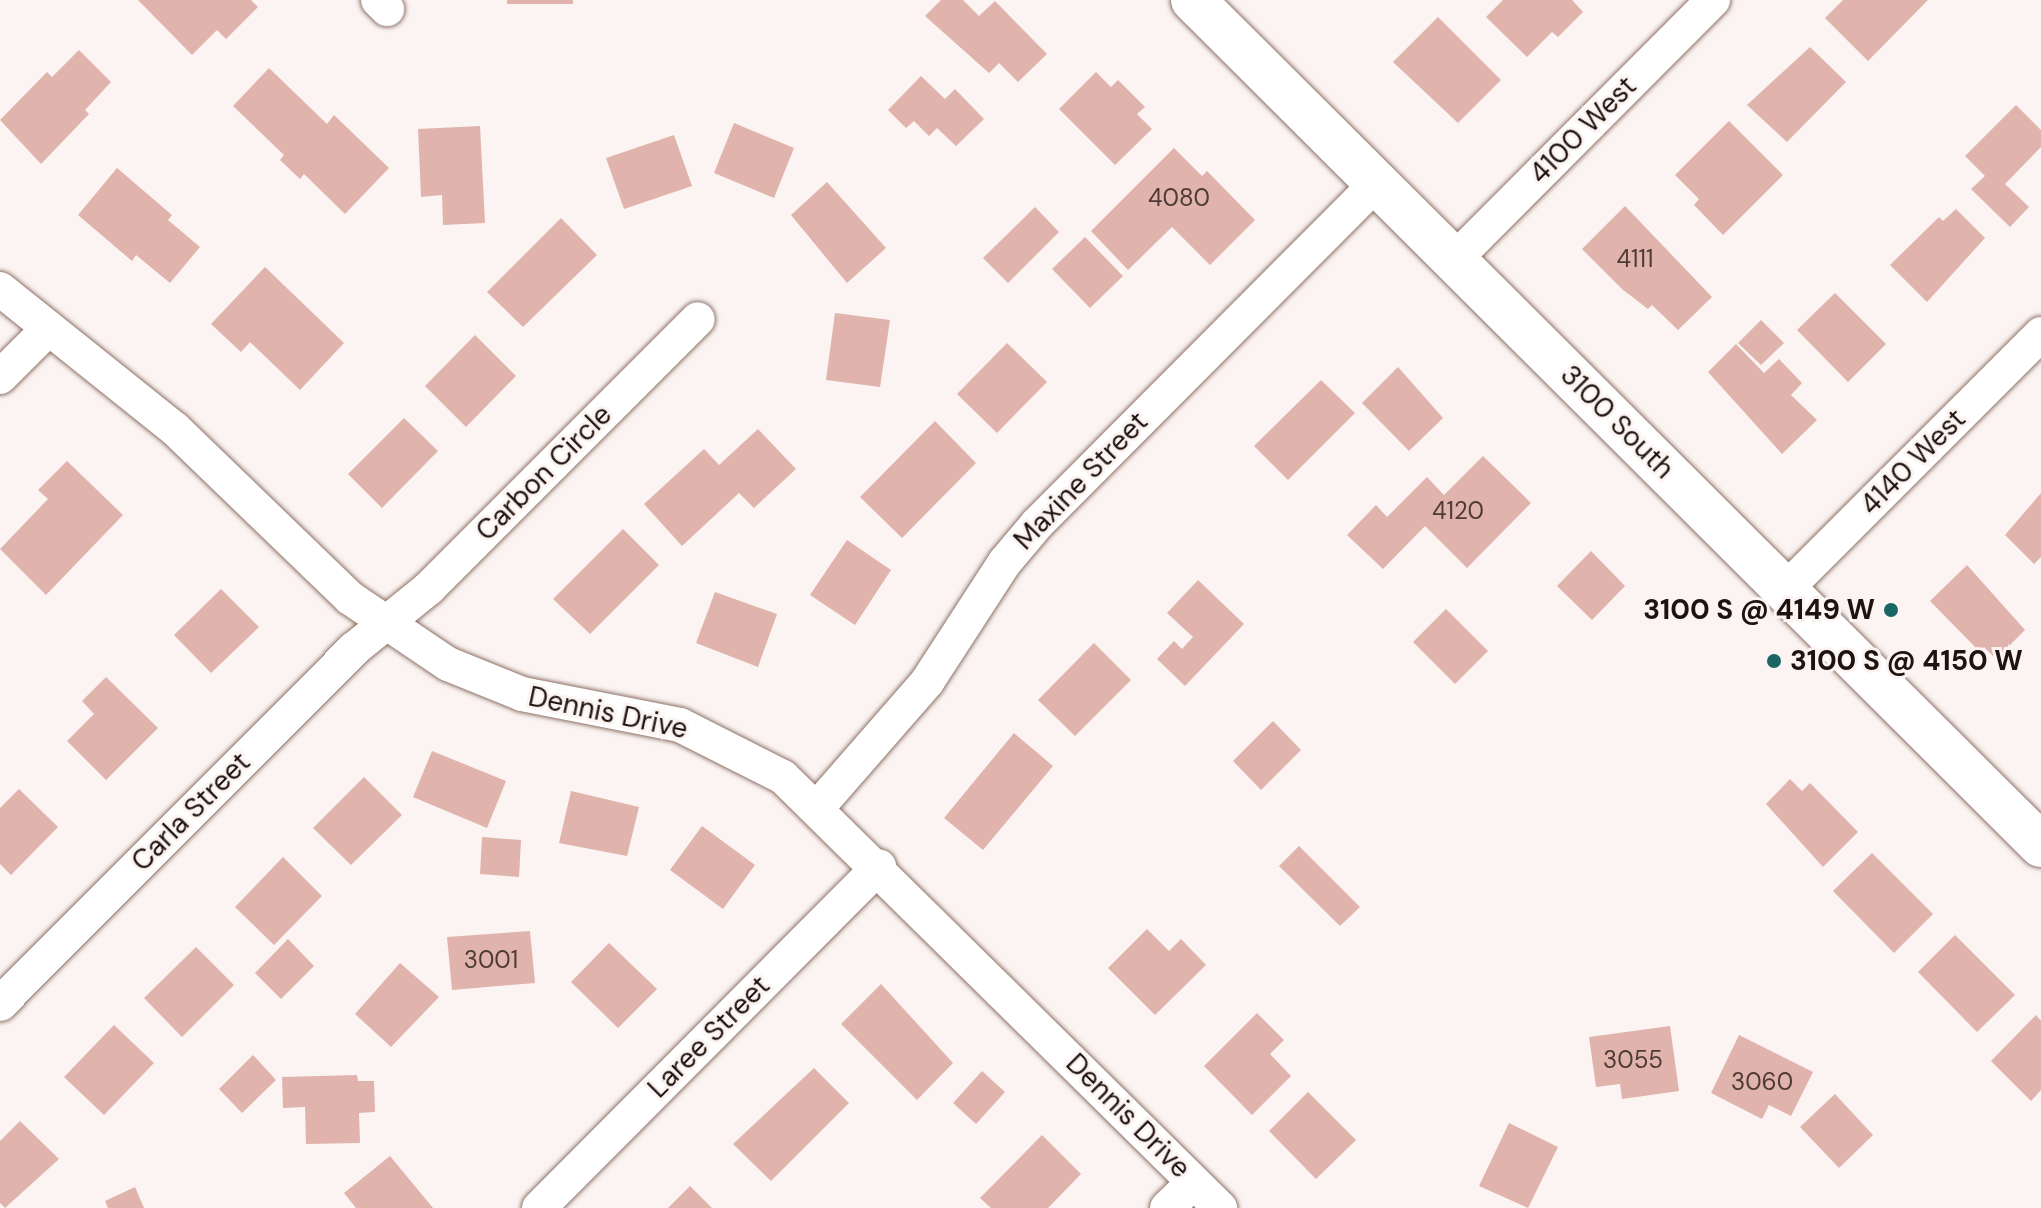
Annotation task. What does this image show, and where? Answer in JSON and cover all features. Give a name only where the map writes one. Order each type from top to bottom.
[{"type":"main road","name":"3100 South","points":[[1193,0],[2041,845]]},
{"type":"street","name":"4100 West","points":[[1454,260],[1713,0]]},
{"type":"street","name":"Maxine Street","points":[[818,807],[927,682],[1005,562],[1037,524],[1377,183]]},
{"type":"street","name":"Dennis Drive","points":[[0,289],[175,429],[350,598],[448,664],[499,688],[653,717],[707,736],[783,777],[879,867],[1220,1208]]},
{"type":"street","name":"Carbon Circle","points":[[386,624],[429,588],[698,319]]},
{"type":"street","points":[[0,377],[49,328]]},
{"type":"street","name":"4140 West","points":[[1785,590],[2041,334]]},
{"type":"street","name":"Carla Street","points":[[0,1004],[354,649],[386,624]]},
{"type":"street","name":"Laree Street","points":[[539,1208],[879,867]]},
{"type":"street","points":[[1167,1208],[1194,1182]]},
{"type":"building","points":[[138,0],[251,0],[258,7],[226,39],[217,30],[192,55]]},
{"type":"building","points":[[507,0],[573,0],[573,4],[507,4]]},
{"type":"building","points":[[941,0],[963,0],[979,16],[995,1],[1047,54],[1018,82],[999,63],[989,73],[925,16]]},
{"type":"building","points":[[1503,0],[1572,0],[1583,12],[1558,37],[1552,32],[1527,57],[1486,17]]},
{"type":"building","points":[[1843,0],[1928,0],[1868,61],[1825,18]]},
{"type":"building","points":[[1438,17],[1501,80],[1458,123],[1393,62]]},
{"type":"building","points":[[1810,47],[1846,82],[1787,142],[1747,105]]},
{"type":"building","points":[[79,50],[111,82],[85,110],[89,114],[41,164],[0,120],[47,72],[52,77]]},
{"type":"building","points":[[269,68],[327,124],[334,115],[389,168],[345,214],[304,174],[300,179],[280,160],[284,155],[233,106]]},
{"type":"building","points":[[1096,72],[1111,87],[1118,80],[1145,107],[1137,114],[1152,129],[1115,165],[1059,109]]},
{"type":"building","points":[[921,76],[945,99],[955,89],[984,119],[956,146],[937,128],[929,136],[914,121],[906,128],[888,110]]},
{"type":"building","points":[[2016,105],[2041,130],[2041,147],[2005,184],[2029,207],[2010,227],[1971,189],[1985,176],[1965,156]]},
{"type":"building","points":[[1729,121],[1783,175],[1723,235],[1694,205],[1699,199],[1675,175]]},
{"type":"building","points":[[734,123],[794,148],[774,198],[714,173]]},
{"type":"building","points":[[480,126],[485,223],[443,225],[442,195],[421,197],[418,129]]},
{"type":"building","points":[[674,135],[692,186],[624,209],[606,158]]},
{"type":"building","points":[[1174,148],[1202,176],[1207,171],[1255,220],[1210,265],[1172,227],[1128,270],[1091,231]]},
{"type":"building","points":[[117,168],[172,215],[168,220],[200,247],[170,283],[136,255],[132,261],[78,215]]},
{"type":"building","points":[[827,182],[886,248],[847,283],[791,215]]},
{"type":"building","points":[[1625,206],[1712,297],[1678,330],[1652,305],[1648,309],[1622,289],[1582,249]]},
{"type":"building","points":[[1035,207],[1059,232],[1008,283],[983,258]]},
{"type":"building","points":[[1956,209],[1985,238],[1927,302],[1890,265],[1939,217],[1943,221]]},
{"type":"building","points":[[561,218],[597,255],[523,327],[487,292]]},
{"type":"building","points":[[1085,237],[1123,276],[1090,308],[1052,269]]},
{"type":"building","points":[[265,267],[344,343],[300,390],[250,342],[241,352],[211,324]]},
{"type":"building","points":[[1835,293],[1886,344],[1848,382],[1797,330]]},
{"type":"building","points":[[835,313],[890,320],[880,387],[826,380]]},
{"type":"building","points":[[1761,320],[1784,343],[1761,365],[1738,343]]},
{"type":"building","points":[[475,335],[516,376],[466,427],[425,386]]},
{"type":"building","points":[[1007,343],[1047,382],[997,433],[957,394]]},
{"type":"building","points":[[1736,344],[1764,373],[1779,359],[1802,383],[1791,395],[1817,420],[1782,454],[1708,372]]},
{"type":"building","points":[[1398,367],[1443,418],[1409,451],[1362,403]]},
{"type":"building","points":[[1321,380],[1355,413],[1288,480],[1254,446]]},
{"type":"building","points":[[404,418],[438,451],[382,508],[348,474]]},
{"type":"building","points":[[935,421],[976,463],[902,538],[860,497]]},
{"type":"building","points":[[758,429],[796,469],[754,508],[739,493],[682,546],[644,504],[704,449],[719,465]]},
{"type":"building","points":[[1483,456],[1531,503],[1467,568],[1425,526],[1383,569],[1347,535],[1376,505],[1387,517],[1427,477],[1444,495]]},
{"type":"building","points":[[67,461],[123,515],[46,595],[0,549],[48,499],[38,490]]},
{"type":"building","points":[[2041,493],[2041,557],[2034,564],[2005,535]]},
{"type":"building","points":[[623,529],[659,565],[590,634],[553,599]]},
{"type":"building","points":[[847,540],[891,570],[855,625],[810,595]]},
{"type":"building","points":[[1591,551],[1625,586],[1592,620],[1557,586]]},
{"type":"building","points":[[1967,565],[2025,630],[1996,659],[1984,647],[1979,651],[1930,601]]},
{"type":"building","points":[[1198,580],[1244,624],[1185,686],[1157,659],[1174,641],[1182,649],[1193,637],[1167,613]]},
{"type":"building","points":[[221,589],[259,627],[211,673],[174,635]]},
{"type":"building","points":[[715,592],[777,614],[758,667],[696,643]]},
{"type":"building","points":[[1446,609],[1488,651],[1455,684],[1413,642]]},
{"type":"building","points":[[1094,643],[1131,680],[1075,736],[1038,700]]},
{"type":"building","points":[[106,677],[158,728],[106,780],[67,741],[94,714],[82,701]]},
{"type":"building","points":[[1273,721],[1301,750],[1261,790],[1233,761]]},
{"type":"building","points":[[1014,733],[1053,766],[983,850],[944,818]]},
{"type":"building","points":[[432,751],[506,781],[487,828],[413,797]]},
{"type":"building","points":[[364,777],[402,815],[351,865],[313,828]]},
{"type":"building","points":[[1790,779],[1802,791],[1810,783],[1858,832],[1823,867],[1766,804]]},
{"type":"building","points":[[19,789],[58,827],[11,875],[0,864],[0,808]]},
{"type":"building","points":[[571,791],[639,807],[627,856],[559,843]]},
{"type":"building","points":[[702,826],[755,865],[723,909],[670,870]]},
{"type":"building","points":[[482,837],[521,840],[519,877],[480,874]]},
{"type":"building","points":[[1299,846],[1360,907],[1340,926],[1279,866]]},
{"type":"building","points":[[1872,853],[1933,914],[1894,953],[1833,891]]},
{"type":"building","points":[[283,857],[322,896],[274,945],[235,907]]},
{"type":"building","points":[[1147,929],[1169,951],[1181,939],[1206,965],[1155,1015],[1108,968]]},
{"type":"building","points":[[530,931],[535,983],[452,990],[447,937]]},
{"type":"building","points":[[1955,935],[2015,995],[1977,1032],[1918,972]]},
{"type":"building","points":[[288,939],[314,966],[281,999],[255,973]]},
{"type":"building","points":[[609,943],[657,989],[618,1028],[571,982]]},
{"type":"building","points":[[196,947],[234,985],[182,1037],[144,998]]},
{"type":"building","points":[[400,963],[439,997],[391,1047],[355,1014]]},
{"type":"building","points":[[881,984],[953,1063],[917,1100],[841,1024]]},
{"type":"building","points":[[1257,1013],[1284,1040],[1270,1054],[1291,1076],[1252,1115],[1204,1066]]},
{"type":"building","points":[[2036,1015],[2041,1021],[2041,1090],[2031,1101],[1991,1061]]},
{"type":"building","points":[[114,1025],[154,1063],[104,1115],[64,1077]]},
{"type":"building","points":[[1670,1026],[1679,1091],[1622,1099],[1620,1084],[1596,1087],[1589,1037]]},
{"type":"building","points":[[1739,1035],[1813,1072],[1791,1116],[1769,1105],[1762,1119],[1711,1093]]},
{"type":"building","points":[[253,1055],[276,1080],[242,1113],[219,1089]]},
{"type":"building","points":[[814,1068],[849,1103],[771,1181],[733,1144]]},
{"type":"building","points":[[982,1071],[1005,1092],[976,1124],[953,1103]]},
{"type":"building","points":[[357,1075],[358,1081],[374,1081],[375,1112],[359,1113],[360,1143],[306,1144],[305,1107],[283,1108],[282,1077]]},
{"type":"building","points":[[1308,1092],[1356,1140],[1316,1179],[1269,1131]]},
{"type":"building","points":[[1835,1094],[1873,1135],[1839,1168],[1800,1127]]},
{"type":"building","points":[[20,1121],[59,1159],[5,1208],[0,1203],[0,1141]]},
{"type":"building","points":[[1509,1123],[1558,1147],[1528,1208],[1479,1186]]},
{"type":"building","points":[[1042,1135],[1081,1174],[1048,1208],[991,1208],[980,1198]]},
{"type":"building","points":[[390,1156],[433,1208],[356,1208],[344,1193]]},
{"type":"building","points":[[690,1186],[712,1208],[668,1208]]},
{"type":"building","points":[[135,1187],[144,1208],[108,1208],[105,1201]]},
{"type":"place","name":"3100 S @ 4149 W","points":[[1891,610]]},
{"type":"place","name":"3100 S @ 4150 W","points":[[1774,661]]}]
